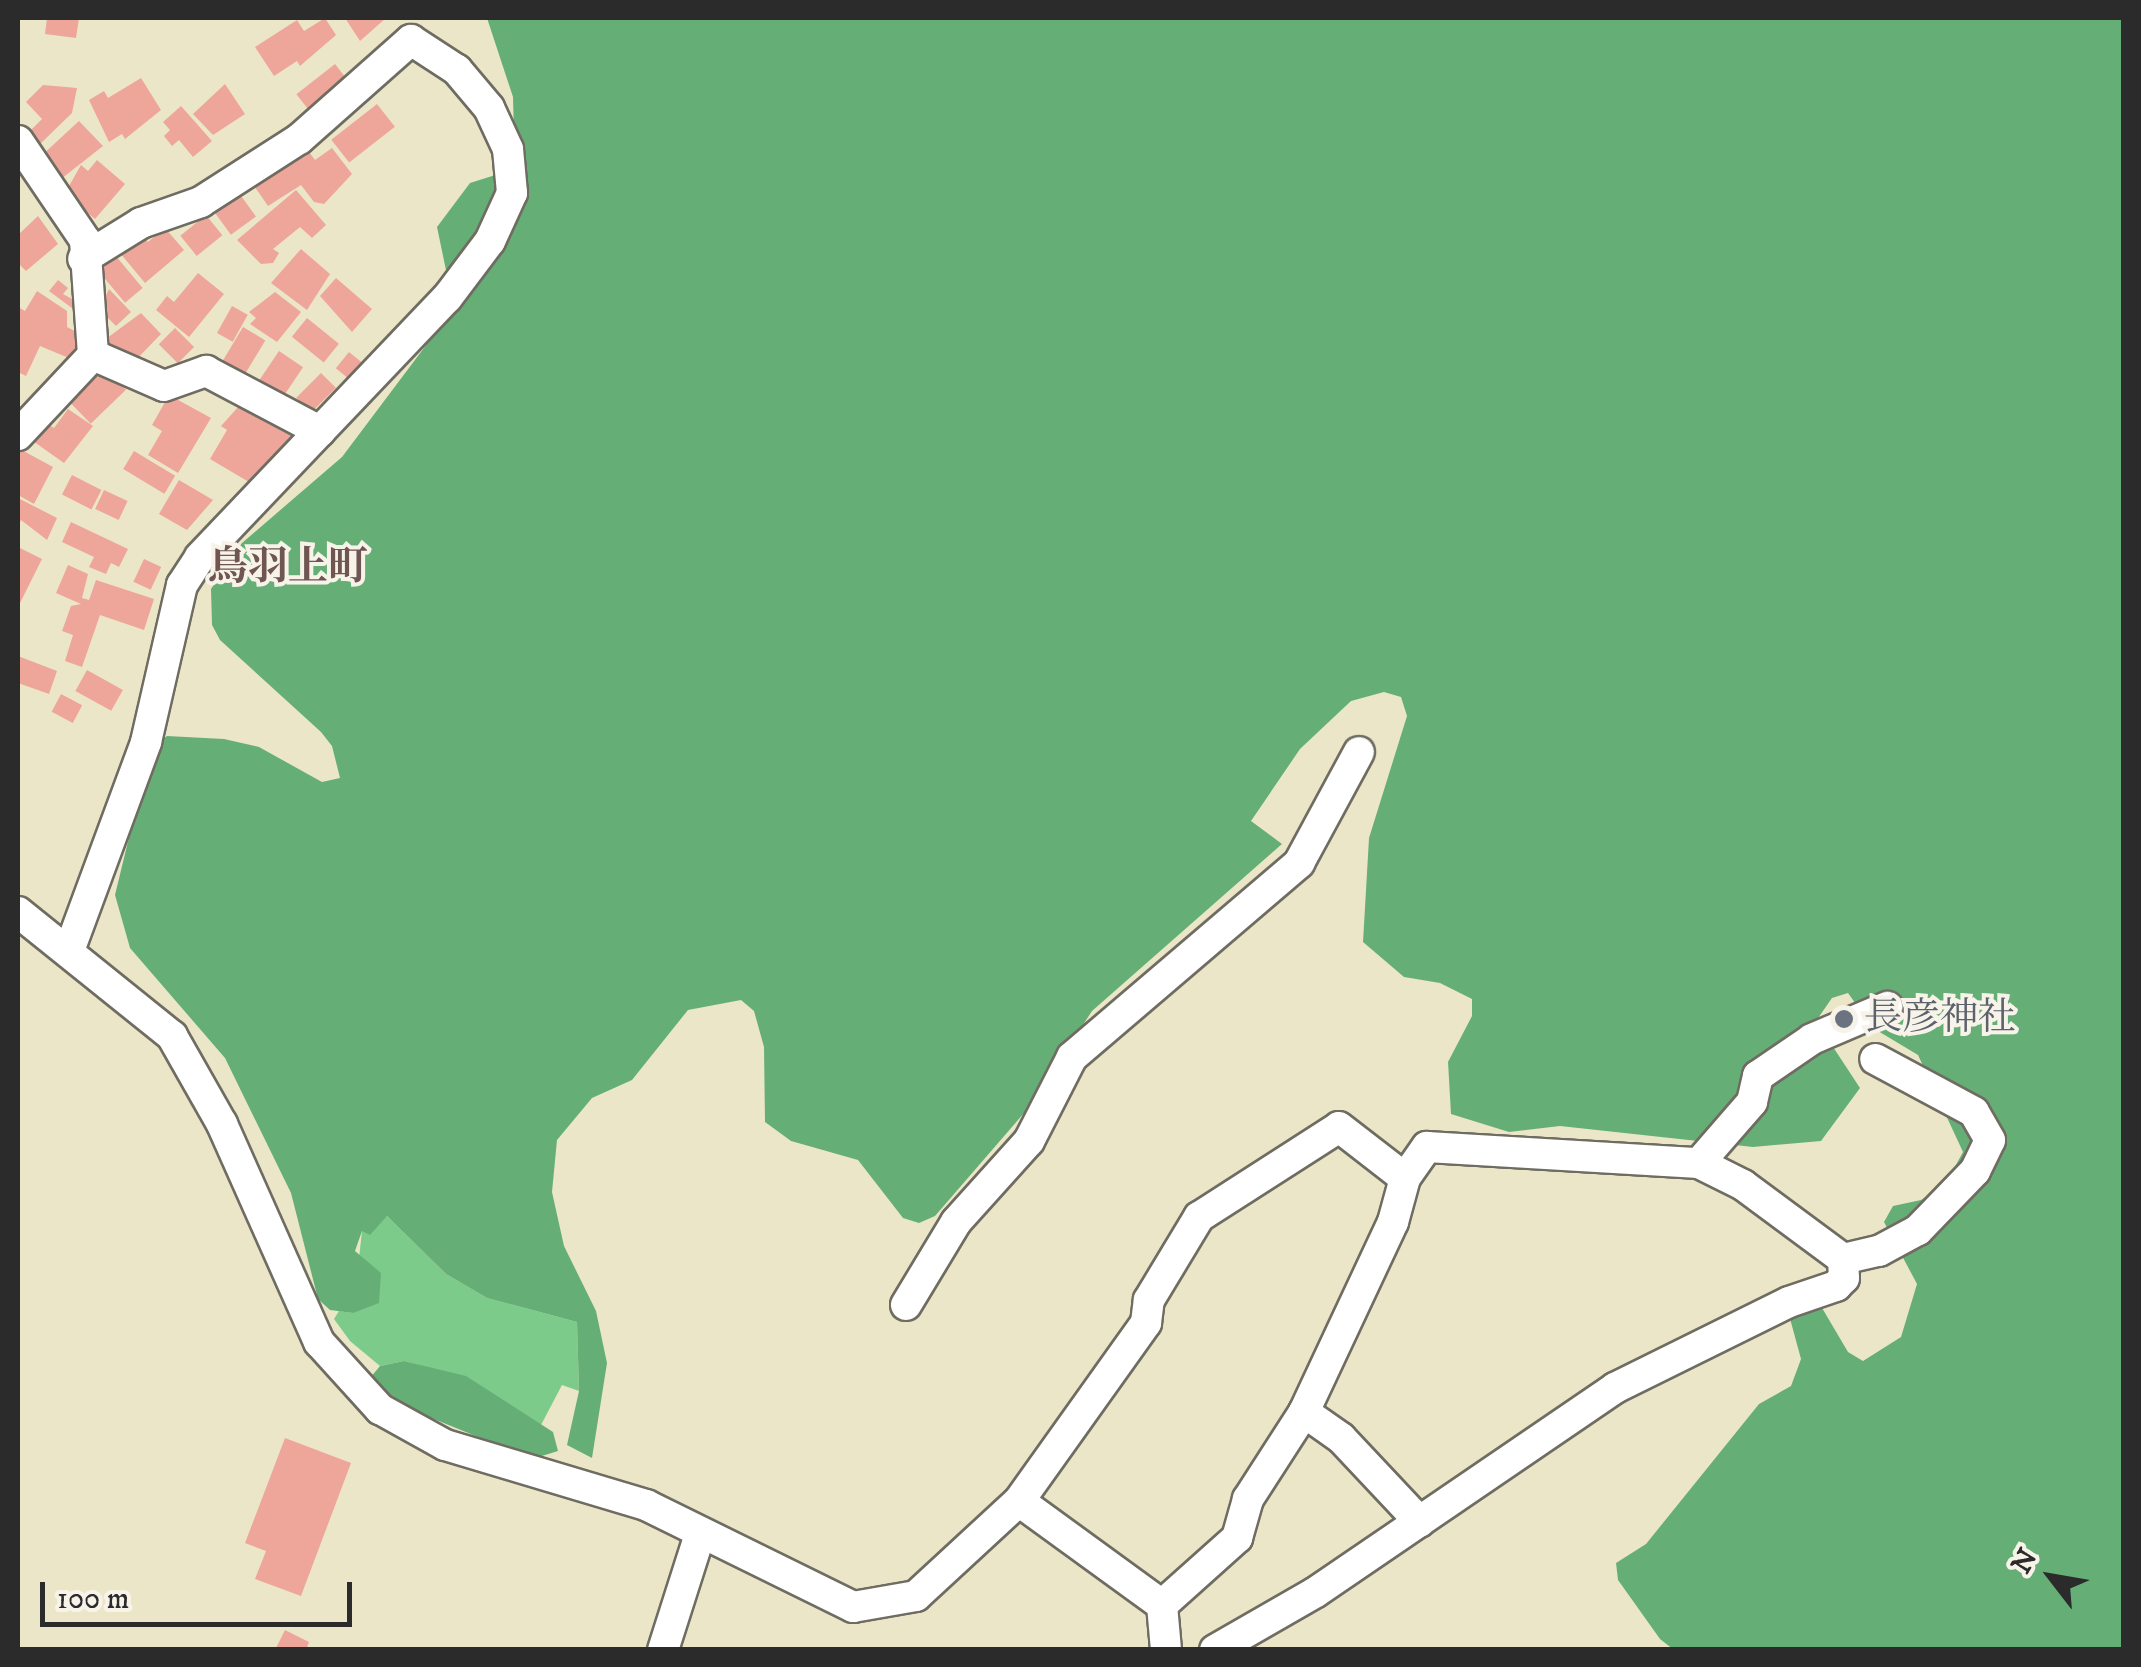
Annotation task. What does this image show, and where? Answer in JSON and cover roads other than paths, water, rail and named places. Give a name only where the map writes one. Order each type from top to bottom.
[{"type":"street","points":[[70,948],[146,742],[182,585],[200,557],[446,298],[490,241],[512,193],[502,135],[489,108],[456,70],[411,40],[299,140],[201,202],[141,223],[83,258]]},
{"type":"street","points":[[18,141],[85,240],[83,258],[93,355],[18,434]]},
{"type":"street","points":[[93,355],[164,386],[206,371],[320,431]]},
{"type":"street","points":[[906,1305],[956,1222],[1030,1142],[1072,1057],[1299,863],[1360,752]]},
{"type":"street","points":[[18,912],[70,948],[172,1036],[222,1124],[318,1342],[380,1409],[444,1446],[646,1505],[853,1607],[916,1596],[1020,1501],[1146,1323],[1149,1300],[1199,1217],[1339,1126],[1405,1178]]},
{"type":"street","points":[[1698,1164],[1752,1102],[1758,1076],[1812,1039],[1887,1007]]},
{"type":"street","points":[[1162,1605],[1237,1538],[1248,1498],[1304,1412],[1393,1222],[1405,1178],[1427,1146],[1698,1164],[1742,1185],[1843,1259],[1878,1251],[1918,1230],[1976,1172],[1990,1140],[1974,1112],[1875,1059]]},
{"type":"street","points":[[1215,1650],[1420,1522],[1614,1388],[1789,1302],[1836,1286],[1844,1278],[1843,1259]]},
{"type":"street","points":[[1304,1412],[1341,1438],[1420,1522]]},
{"type":"street","points":[[1020,1501],[1039,1508],[1162,1605],[1166,1650]]},
{"type":"street","points":[[663,1650],[700,1534]]},
{"type":"place","name":"長彦神社","points":[[1844,1019]]},
{"type":"district","name":"鳥羽上町","points":[[288,568]]}]
